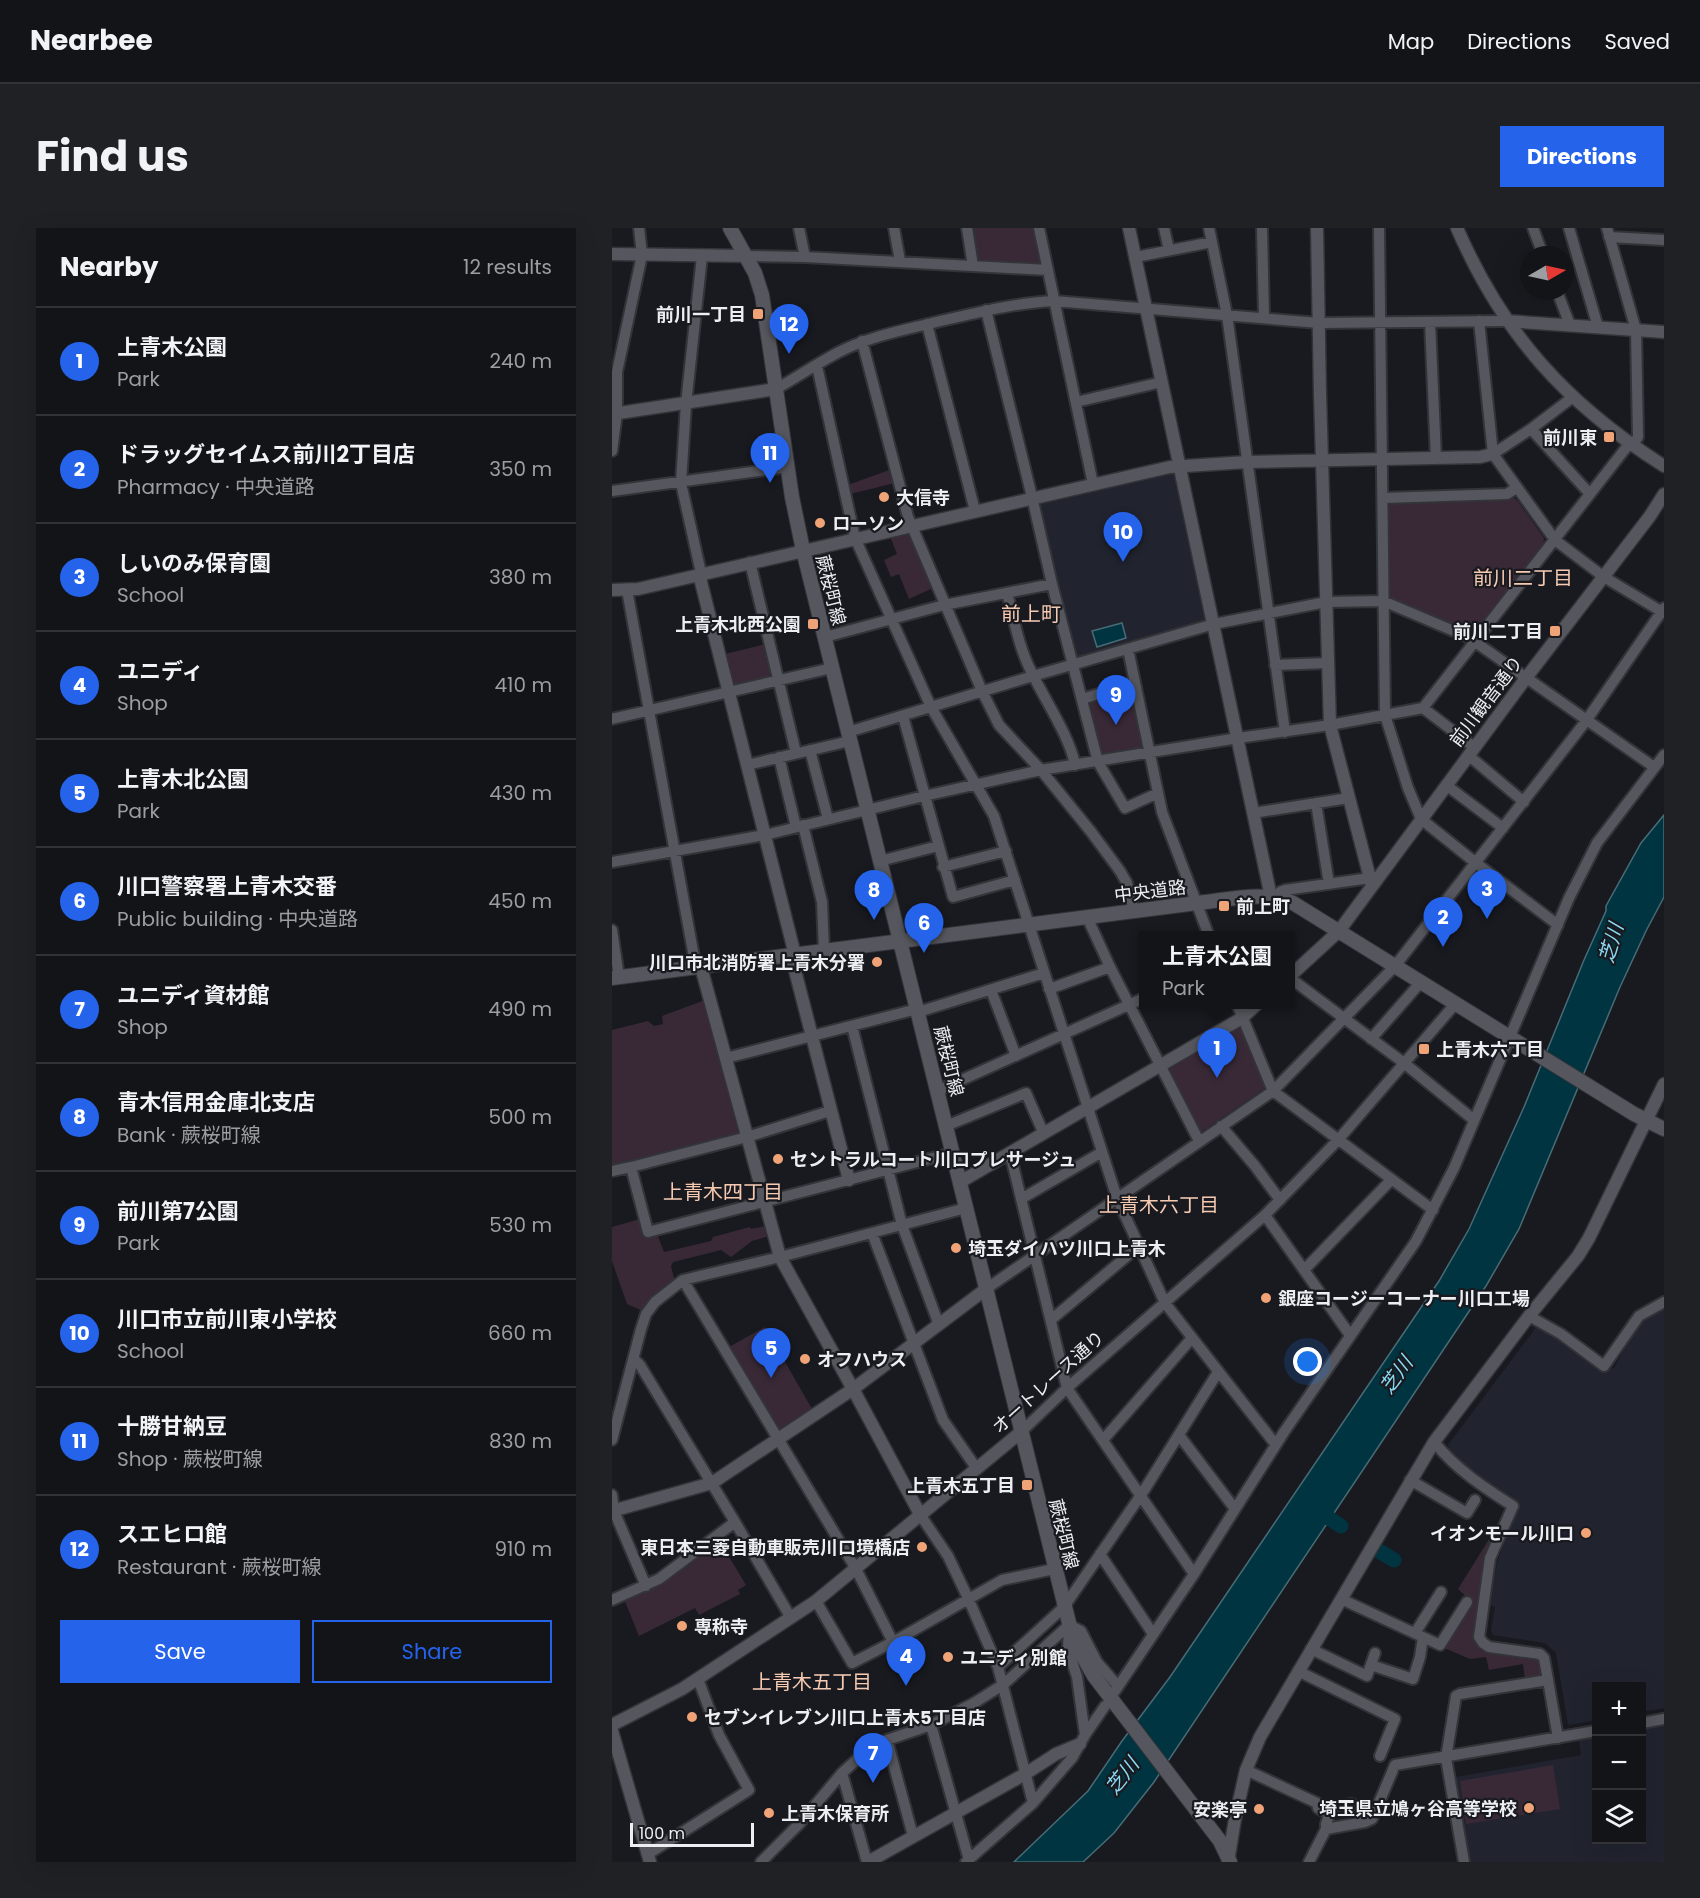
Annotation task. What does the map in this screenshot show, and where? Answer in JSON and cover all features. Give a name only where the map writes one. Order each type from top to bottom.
[{"type":"main road","name":"蕨桜町線","points":[[730,228],[747,256],[762,295],[803,550],[1073,1639],[1094,1676],[1215,1834],[1225,1849],[1229,1861]]},
{"type":"main road","name":"中央道路","points":[[616,977],[1197,903],[1257,896],[1275,897],[1293,903],[1640,1117],[1664,1129]]},
{"type":"street","points":[[612,451],[617,372],[642,255],[639,228]]},
{"type":"street","points":[[799,228],[805,257]]},
{"type":"street","points":[[894,228],[900,261]]},
{"type":"street","points":[[967,228],[973,266]]},
{"type":"street","points":[[1039,228],[1093,484]]},
{"type":"street","points":[[1129,228],[1253,813],[1275,897]]},
{"type":"street","points":[[1164,228],[1169,250]]},
{"type":"street","points":[[1209,228],[1227,315],[1285,732]]},
{"type":"street","points":[[1262,228],[1264,318]]},
{"type":"street","points":[[1275,897],[1285,890],[1329,884],[1371,882],[1330,725],[1317,228]]},
{"type":"street","points":[[1379,228],[1385,715],[1408,788],[1421,819],[1558,925]]},
{"type":"street","points":[[1457,228],[1479,277],[1507,321],[1548,372],[1573,397],[1630,445],[1664,466]]},
{"type":"street","points":[[1540,228],[1533,228],[1540,246]]},
{"type":"street","points":[[1569,228],[1598,327]]},
{"type":"street","points":[[612,862],[765,835],[867,809],[1041,770],[1424,708],[1590,494],[1638,436],[1636,330],[1608,232],[1664,240]]},
{"type":"street","points":[[1136,257],[1212,242]]},
{"type":"street","points":[[612,254],[805,257],[1048,270]]},
{"type":"street","points":[[702,256],[686,404],[681,483],[701,582],[765,835],[830,1111],[849,1180]]},
{"type":"street","points":[[1560,300],[1570,325]]},
{"type":"street","points":[[615,414],[776,389],[862,341],[986,310],[1028,303],[1054,301],[1319,323],[1507,321],[1664,332]]},
{"type":"street","points":[[986,310],[1052,584],[1098,762],[1125,808],[1158,793]]},
{"type":"street","points":[[613,1511],[712,1484],[853,1389],[986,1289],[1273,1091],[1395,966],[1586,720],[1663,611],[1604,577],[1555,540],[1493,454],[1479,321]]},
{"type":"street","points":[[1430,322],[1436,458]]},
{"type":"street","points":[[927,324],[975,511]]},
{"type":"street","points":[[862,341],[911,525],[982,691],[999,725],[1041,770],[1120,870],[1127,883],[1134,911]]},
{"type":"street","points":[[817,366],[855,538],[931,707],[994,816],[1117,1198],[1165,1303],[1276,1445]]},
{"type":"street","points":[[1076,402],[1162,382]]},
{"type":"street","points":[[612,590],[627,590],[1179,466],[1247,462],[1480,457],[1493,454],[1532,429],[1573,397]]},
{"type":"street","points":[[1532,429],[1590,494]]},
{"type":"street","points":[[612,491],[788,467]]},
{"type":"street","points":[[1383,498],[1508,494],[1516,488]]},
{"type":"street","name":"前川観音通り","points":[[1295,969],[1339,931],[1371,882],[1604,577],[1664,494]]},
{"type":"street","points":[[750,562],[796,753]]},
{"type":"street","points":[[825,637],[944,605],[1052,584]]},
{"type":"street","points":[[627,590],[699,968],[780,1257],[921,1516],[948,1556],[968,1598],[1004,1684],[1033,1803]]},
{"type":"street","points":[[1007,593],[1020,642],[1075,765]]},
{"type":"street","points":[[747,765],[810,750],[903,716],[982,691],[1214,624],[1326,602],[1383,601],[1475,641],[1654,767]]},
{"type":"street","points":[[1128,648],[1162,812],[1207,931]]},
{"type":"street","points":[[1275,665],[1328,663]]},
{"type":"street","points":[[612,719],[832,668]]},
{"type":"street","points":[[1082,699],[1135,683]]},
{"type":"street","points":[[1424,708],[1524,802]]},
{"type":"street","points":[[903,716],[953,897],[1015,880]]},
{"type":"street","points":[[810,750],[828,819]]},
{"type":"street","points":[[1069,1625],[1081,1631],[1097,1662],[1117,1689],[1276,1445],[1416,1241],[1433,1210],[1474,1120],[1516,1040],[1558,925],[1597,843],[1664,755]]},
{"type":"street","points":[[779,758],[822,902],[824,950]]},
{"type":"street","points":[[1446,785],[1503,828]]},
{"type":"street","points":[[1253,813],[1349,798]]},
{"type":"street","points":[[1316,803],[1329,884]]},
{"type":"street","points":[[880,861],[938,846]]},
{"type":"street","points":[[943,867],[1006,851]]},
{"type":"street","points":[[1087,917],[1199,1142]]},
{"type":"street","points":[[612,930],[616,977]]},
{"type":"street","points":[[1049,989],[1110,967]]},
{"type":"street","points":[[726,1058],[812,1035],[918,1011],[1044,973]]},
{"type":"street","points":[[1295,973],[1343,1019],[1474,1120]]},
{"type":"street","points":[[1371,1039],[1420,982]]},
{"type":"street","points":[[991,990],[1016,1056]]},
{"type":"street","points":[[937,1091],[1139,1000]]},
{"type":"street","name":"オートレース通り","points":[[612,1725],[698,1679],[816,1601],[1021,1432],[1067,1388],[1265,1215],[1338,1140],[1455,1004]]},
{"type":"street","points":[[1239,1009],[1273,1091],[1433,1210]]},
{"type":"street","points":[[960,1182],[1242,1018],[1252,1009]]},
{"type":"street","points":[[852,1026],[902,1225],[939,1325]]},
{"type":"street","points":[[1229,1861],[1235,1819],[1246,1770],[1260,1737],[1434,1442],[1529,1316],[1578,1256],[1589,1238],[1640,1117],[1664,1084]]},
{"type":"street","points":[[946,1126],[1026,1093],[1043,1132]]},
{"type":"street","points":[[612,1171],[747,1137],[830,1111]]},
{"type":"street","points":[[1221,1126],[1280,1200]]},
{"type":"street","points":[[1021,1199],[1102,1152]]},
{"type":"street","points":[[631,1167],[648,1232],[952,1153]]},
{"type":"street","points":[[1010,1153],[1067,1388],[1194,1574]]},
{"type":"street","points":[[1304,1270],[1391,1180]]},
{"type":"street","points":[[612,1440],[646,1314],[655,1302],[683,1280],[966,1208]]},
{"type":"street","points":[[1265,1215],[1350,1335]]},
{"type":"street","points":[[872,1233],[943,1420],[977,1468]]},
{"type":"street","points":[[1052,1319],[1139,1246]]},
{"type":"street","points":[[683,1280],[856,1569],[893,1642]]},
{"type":"street","points":[[1529,1316],[1561,1334],[1604,1366],[1639,1316],[1664,1302]]},
{"type":"street","points":[[1103,1440],[1192,1338]]},
{"type":"street","points":[[633,1359],[640,1365],[791,1618]]},
{"type":"street","points":[[998,1667],[1064,1607],[1141,1495],[1218,1372]]},
{"type":"street","points":[[1179,1435],[1235,1509]]},
{"type":"street","points":[[1434,1442],[1447,1458],[1469,1478],[1513,1506],[1490,1558],[1479,1637],[1489,1647],[1540,1654],[1544,1658],[1558,1738]]},
{"type":"street","points":[[1410,1480],[1467,1513],[1475,1500]]},
{"type":"street","points":[[612,1495],[613,1511],[646,1586]]},
{"type":"street","points":[[612,1600],[659,1580],[735,1522]]},
{"type":"street","points":[[1100,1554],[1153,1634]]},
{"type":"street","points":[[816,1601],[852,1663],[1002,1580],[1054,1569]]},
{"type":"street","points":[[1371,1665],[1413,1679],[1420,1657],[1419,1635],[1441,1592]]},
{"type":"street","points":[[1341,1599],[1440,1645],[1467,1602]]},
{"type":"street","points":[[761,1862],[801,1823],[842,1773],[864,1753],[888,1740],[931,1725],[974,1703],[1004,1684],[1069,1625]]},
{"type":"street","points":[[1069,1625],[1068,1648],[1077,1677],[1083,1740]]},
{"type":"street","points":[[1311,1649],[1366,1676],[1376,1653]]},
{"type":"street","points":[[1298,1671],[1395,1719],[1380,1756]]},
{"type":"street","points":[[612,1731],[649,1858],[749,1790],[718,1735],[698,1679]]},
{"type":"street","points":[[1464,1862],[1446,1758],[1456,1696],[1548,1680]]},
{"type":"street","points":[[931,1725],[956,1812],[967,1861],[1033,1803],[1072,1758],[1105,1706]]},
{"type":"street","points":[[1646,1722],[1664,1719]]},
{"type":"street","points":[[1326,1829],[1372,1819],[1395,1765],[1592,1732]]},
{"type":"street","points":[[888,1740],[913,1836]]},
{"type":"street","points":[[842,1773],[867,1862],[1083,1740]]},
{"type":"street","points":[[1246,1770],[1317,1803],[1318,1808],[1329,1814]]},
{"type":"street","points":[[1310,1862],[1326,1829],[1332,1807],[1352,1804],[1365,1822]]},
{"type":"shaded area","points":[[972,228],[1034,228],[1042,262],[1038,266],[981,263],[976,259]]},
{"type":"shaded area","points":[[892,469],[895,483],[850,494],[848,485]]},
{"type":"shaded area","points":[[1172,471],[1176,474],[1206,618],[1203,622],[1079,658],[1074,655],[1037,506],[1039,501]]},
{"type":"shaded area","points":[[1512,497],[1517,500],[1544,538],[1543,546],[1476,633],[1470,633],[1391,599],[1388,595],[1387,507],[1391,502]]},
{"type":"shaded area","points":[[905,531],[910,535],[933,588],[909,599],[899,574],[891,577],[884,560],[897,554],[890,536]]},
{"type":"shaded area","points":[[766,644],[773,672],[770,678],[737,685],[732,683],[725,654]]},
{"type":"shaded area","points":[[1131,686],[1144,750],[1102,757],[1099,753],[1087,700]]},
{"type":"shaded area","points":[[705,1000],[740,1129],[737,1135],[612,1168],[612,1030],[648,1021],[654,1026],[663,1024],[662,1016]]},
{"type":"shaded area","points":[[1238,1026],[1243,1030],[1266,1084],[1265,1088],[1201,1132],[1197,1129],[1168,1071],[1169,1066]]},
{"type":"shaded area","points":[[640,1219],[657,1234],[664,1252],[711,1241],[713,1237],[750,1227],[751,1229],[766,1226],[769,1236],[752,1241],[731,1257],[721,1250],[673,1262],[671,1266],[675,1282],[661,1290],[643,1311],[627,1304],[612,1261],[612,1227]]},
{"type":"shaded area","name":"イオンモール川口","points":[[1664,1310],[1664,1708],[1646,1711],[1646,1682],[1592,1682],[1592,1721],[1570,1725],[1556,1653],[1545,1643],[1493,1635],[1491,1630],[1495,1607],[1490,1605],[1497,1563],[1519,1503],[1460,1462],[1450,1452],[1448,1445],[1537,1326],[1544,1328],[1600,1371],[1614,1368],[1631,1337],[1646,1319]]},
{"type":"shaded area","points":[[765,1327],[812,1409],[780,1429],[776,1429],[729,1347]]},
{"type":"shaded area","points":[[1491,1536],[1494,1538],[1474,1637],[1536,1658],[1542,1667],[1539,1677],[1525,1679],[1523,1664],[1489,1670],[1486,1657],[1470,1659],[1442,1647],[1473,1603],[1458,1589]]},
{"type":"shaded area","points":[[719,1540],[746,1585],[738,1590],[740,1594],[699,1615],[695,1608],[639,1636],[624,1599]]},
{"type":"shaded area","name":"埼玉県立鳩ヶ谷高等学校","points":[[1664,1725],[1664,1862],[1470,1862],[1456,1777],[1581,1755],[1579,1739],[1592,1737],[1592,1844],[1646,1844],[1646,1728]]},
{"type":"shaded area","points":[[1553,1765],[1560,1809],[1466,1824],[1460,1781]]},
{"type":"water","points":[[1122,623],[1126,638],[1097,647],[1092,631]]},
{"type":"water","name":"芝川","points":[[1664,815],[1664,897],[1620,987],[1519,1229],[1486,1286],[1154,1782],[1114,1833],[1083,1862],[1014,1862],[1088,1791],[1170,1677],[1439,1281],[1469,1229],[1524,1107],[1606,911],[1606,906],[1641,843]]},
{"type":"waterway","points":[[1315,1509],[1341,1526]]},
{"type":"waterway","points":[[1379,1551],[1394,1560]]},
{"type":"place","name":"前川一丁目","points":[[758,314]]},
{"type":"place","name":"スエヒロ館","points":[[789,354]]},
{"type":"place","name":"前川東","points":[[1609,437]]},
{"type":"place","name":"十勝甘納豆","points":[[770,483]]},
{"type":"place","name":"大信寺","points":[[884,497]]},
{"type":"place","name":"ローソン","points":[[820,523]]},
{"type":"place","name":"川口市立前川東小学校","points":[[1123,562]]},
{"type":"place","name":"上青木北西公園","points":[[813,624]]},
{"type":"place","name":"前川二丁目","points":[[1555,631]]},
{"type":"place","name":"前川第7公園","points":[[1116,725]]},
{"type":"place","name":"前上町","points":[[1224,906]]},
{"type":"place","name":"しいのみ保育園","points":[[1487,919]]},
{"type":"place","name":"青木信用金庫北支店","points":[[874,920]]},
{"type":"place","name":"ドラッグセイムス前川2丁目店","points":[[1443,947]]},
{"type":"place","name":"川口警察署上青木交番","points":[[924,953]]},
{"type":"place","name":"川口市北消防署上青木分署","points":[[877,962]]},
{"type":"place","name":"上青木六丁目","points":[[1424,1049]]},
{"type":"place","name":"上青木公園","points":[[1217,1078]]},
{"type":"place","name":"セントラルコート川口プレサージュ","points":[[778,1159]]},
{"type":"place","name":"埼玉ダイハツ川口上青木","points":[[956,1248]]},
{"type":"place","name":"銀座コージーコーナー川口工場","points":[[1266,1298]]},
{"type":"place","name":"オフハウス","points":[[805,1359]]},
{"type":"place","name":"上青木北公園","points":[[771,1378]]},
{"type":"place","name":"上青木五丁目","points":[[1027,1485]]},
{"type":"place","name":"イオンモール川口","points":[[1586,1533]]},
{"type":"place","name":"東日本三菱自動車販売川口境橋店","points":[[922,1547]]},
{"type":"place","name":"専称寺","points":[[682,1626]]},
{"type":"place","name":"ユニディ別館","points":[[948,1657]]},
{"type":"place","name":"ユニディ","points":[[906,1686]]},
{"type":"place","name":"セブンイレブン川口上青木5丁目店","points":[[692,1717]]},
{"type":"place","name":"ユニディ資材館","points":[[873,1783]]},
{"type":"place","name":"埼玉県立鳩ヶ谷高等学校","points":[[1529,1808]]},
{"type":"place","name":"安楽亭","points":[[1259,1809]]},
{"type":"place","name":"上青木保育所","points":[[769,1813]]},
{"type":"district","name":"前川二丁目","points":[[1523,578]]},
{"type":"district","name":"前上町","points":[[1031,614]]},
{"type":"district","name":"上青木四丁目","points":[[723,1192]]},
{"type":"district","name":"上青木六丁目","points":[[1159,1205]]},
{"type":"district","name":"上青木五丁目","points":[[812,1682]]}]
